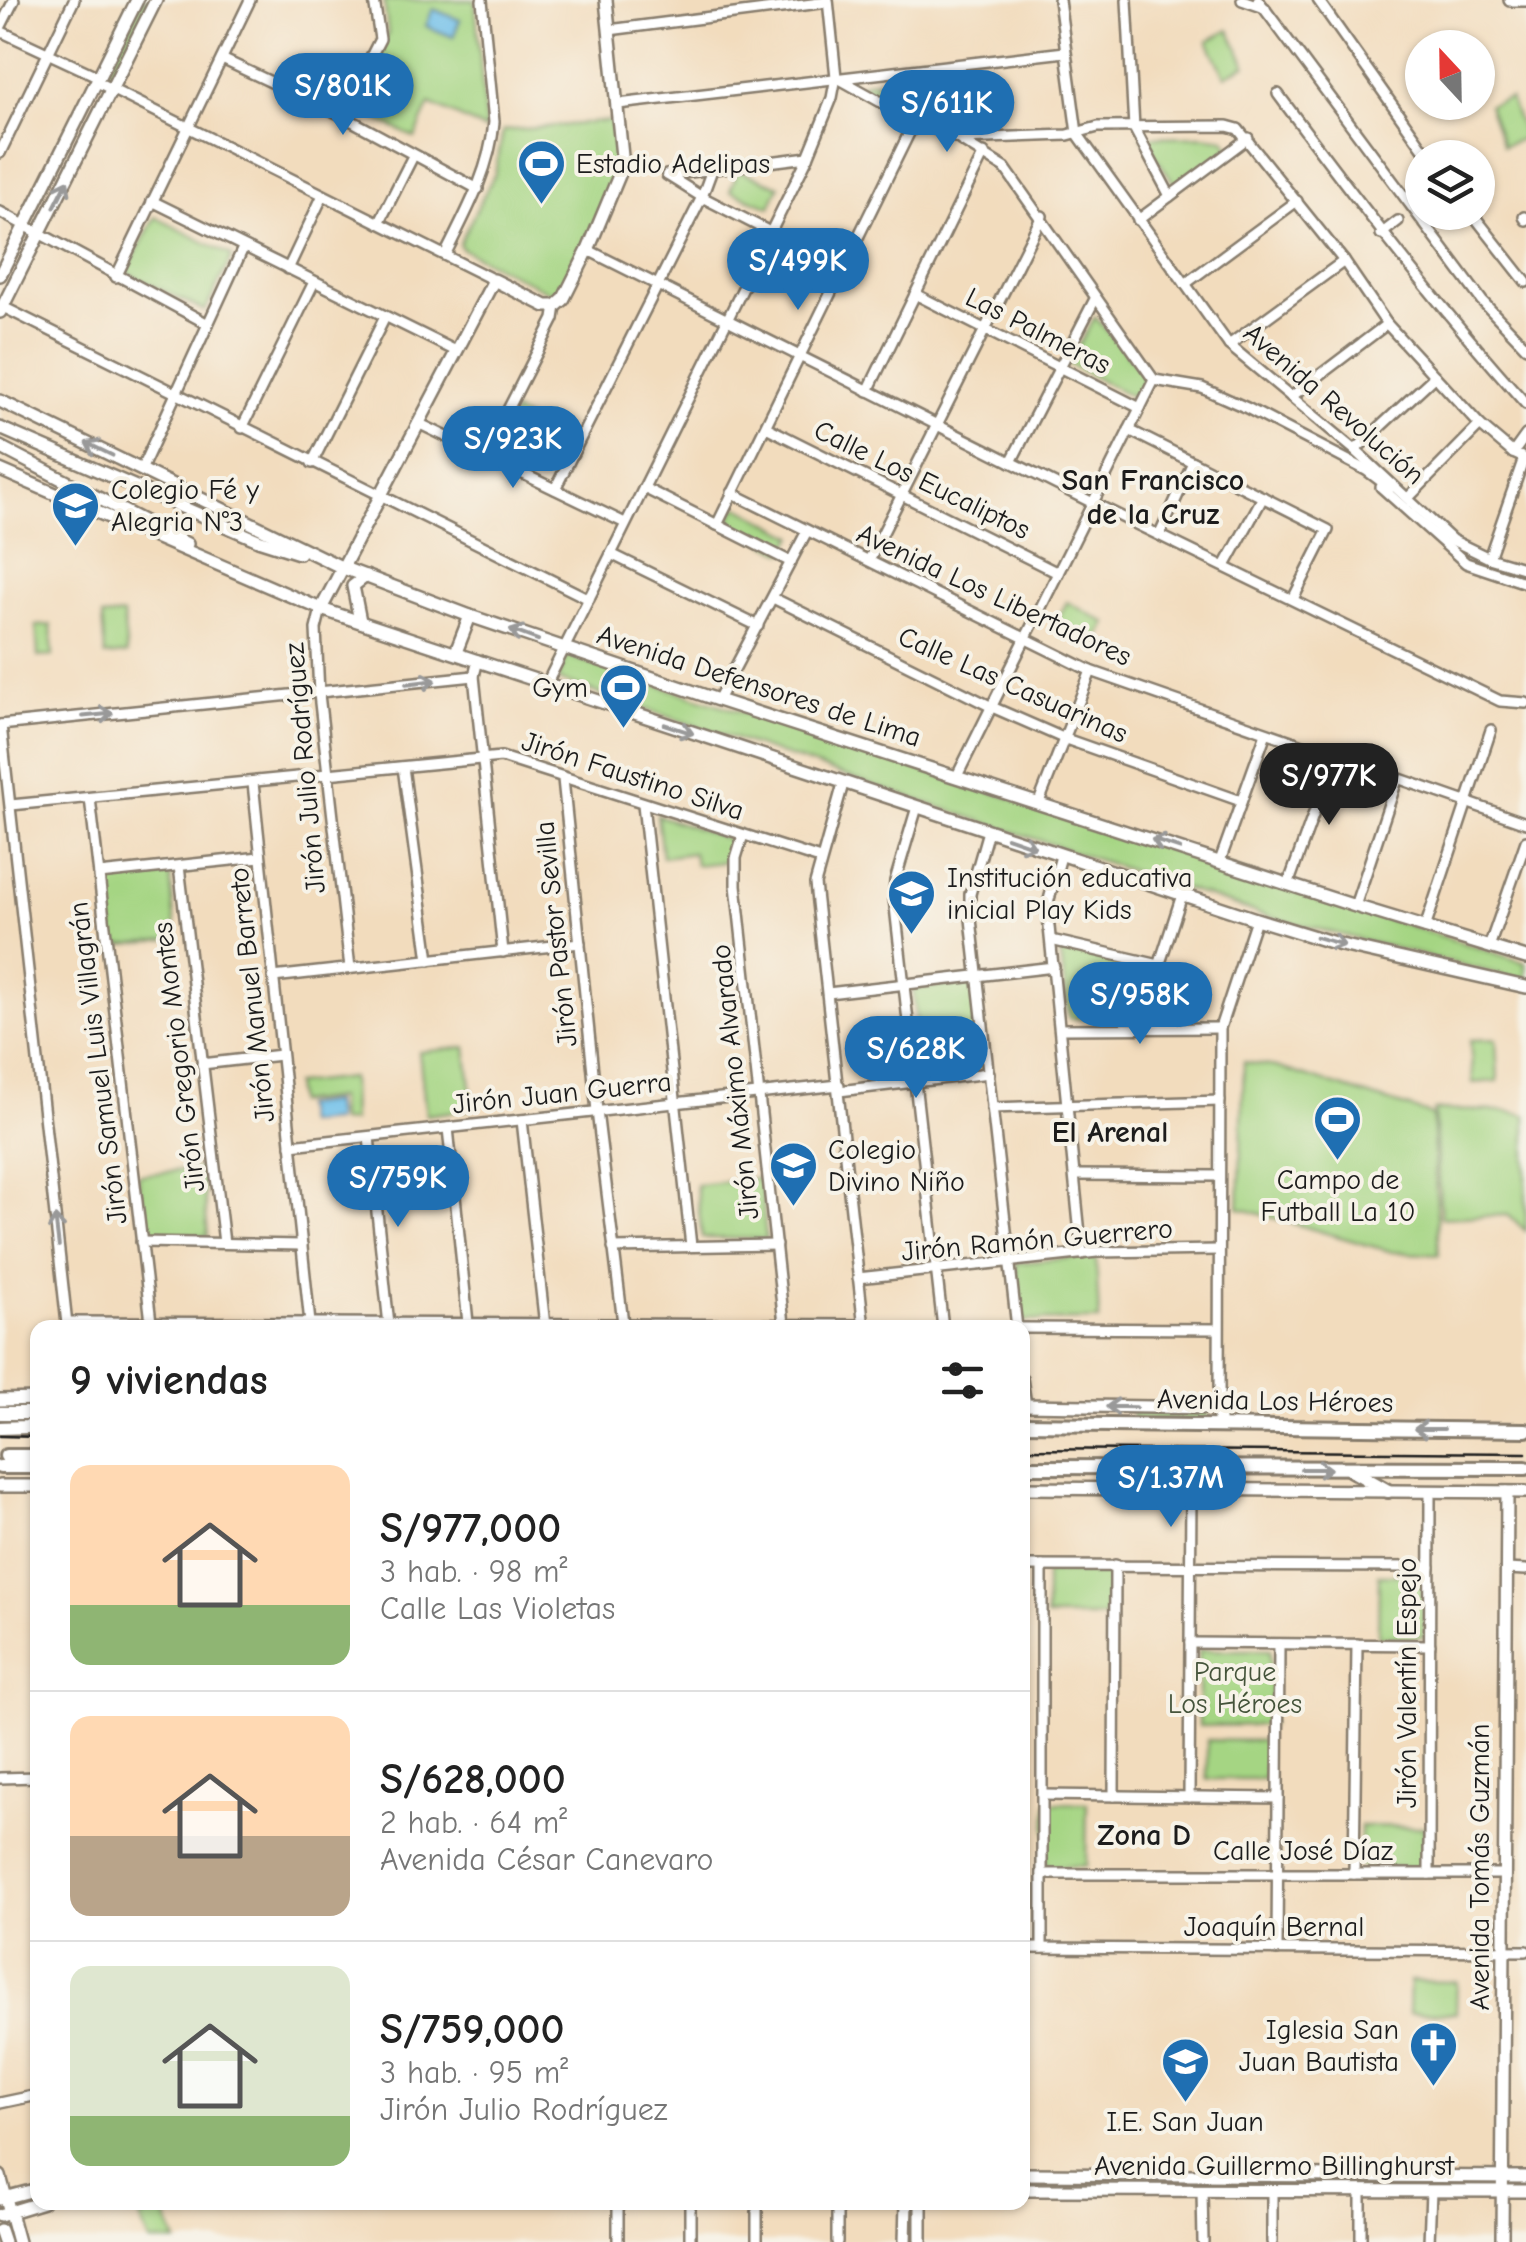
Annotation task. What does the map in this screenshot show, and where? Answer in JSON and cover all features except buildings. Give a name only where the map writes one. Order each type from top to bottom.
[{"type":"main road","points":[[0,275],[137,0]]},
{"type":"main road","points":[[1,310],[156,0]]},
{"type":"main road","points":[[494,280],[546,306],[556,306],[563,300],[623,166],[606,0]]},
{"type":"main road","points":[[1510,0],[1526,0]]},
{"type":"main road","name":"Jirón Julio Rodríguez","points":[[321,609],[494,280]]},
{"type":"main road","name":"Avenida Defensores de Lima","points":[[0,401],[341,567],[470,616],[1288,885],[1526,958]]},
{"type":"main road","points":[[0,428],[258,540],[341,567]]},
{"type":"main road","points":[[0,447],[280,592]]},
{"type":"main road","points":[[0,470],[321,609],[1256,919],[1341,945],[1526,987]]},
{"type":"main road","points":[[360,620],[353,586],[366,576]]},
{"type":"main road","points":[[456,652],[470,616]]},
{"type":"main road","points":[[0,1400],[30,1399]]},
{"type":"main road","name":"Avenida Los Héroes","points":[[1030,1405],[1219,1408]]},
{"type":"main road","points":[[1219,1408],[1219,1426]]},
{"type":"main road","points":[[0,1413],[30,1416]]},
{"type":"main road","points":[[0,1428],[30,1424]]},
{"type":"main road","name":"Avenida Los Héroes","points":[[1030,1424],[1526,1430]]},
{"type":"main road","points":[[3,1461],[30,1457]]},
{"type":"main road","points":[[3,1461],[30,1466]]},
{"type":"main road","points":[[1030,1467],[1526,1468]]},
{"type":"main road","points":[[1349,1469],[1388,1492]]},
{"type":"main road","points":[[0,1486],[30,1486]]},
{"type":"main road","points":[[1030,1488],[1526,1492]]},
{"type":"main road","name":"Avenida Tomás Guzmán","points":[[1502,2242],[1506,1492]]},
{"type":"main road","name":"Avenida Guillermo Billinghurst","points":[[1030,2174],[1526,2177]]},
{"type":"main road","points":[[0,2176],[5,2214],[18,2242]]},
{"type":"main road","name":"Avenida Guillermo Billinghurst","points":[[1030,2190],[1526,2191]]},
{"type":"main road","points":[[3,2198],[30,2191]]},
{"type":"main road","points":[[5,2214],[30,2206]]},
{"type":"main road","points":[[905,2242],[906,2210]]},
{"type":"main road","points":[[921,2210],[921,2242]]},
{"type":"main road","points":[[0,2230],[4,2242]]},
{"type":"street","points":[[14,0],[0,29],[112,90],[494,280]]},
{"type":"street","points":[[0,154],[74,0]]},
{"type":"street","points":[[116,277],[250,0]]},
{"type":"street","points":[[341,115],[380,39],[374,0]]},
{"type":"street","points":[[445,256],[478,189],[494,122],[482,0]]},
{"type":"street","points":[[1059,0],[1077,133]]},
{"type":"street","points":[[1127,0],[1134,128],[1170,196]]},
{"type":"street","points":[[1242,0],[1253,6],[1261,4],[1482,301],[1526,346]]},
{"type":"street","points":[[1318,0],[1417,140]]},
{"type":"street","points":[[546,684],[808,157],[832,98],[836,77],[828,1],[609,30]]},
{"type":"street","points":[[618,104],[1065,52]]},
{"type":"street","points":[[222,59],[341,115],[478,189]]},
{"type":"street","points":[[717,525],[915,120],[924,69]]},
{"type":"street","points":[[836,77],[960,140],[1005,168],[1154,380],[1202,388],[1352,463],[1410,498],[1480,425]]},
{"type":"street","points":[[1278,94],[1381,234],[1526,404]]},
{"type":"street","points":[[960,140],[1077,133],[1098,127],[1226,126],[1238,130],[1344,261],[1387,324],[1480,425],[1513,453],[1525,458],[1489,558]]},
{"type":"street","name":"Avenida Revolución","points":[[1077,133],[1229,345],[1410,498],[1452,540],[1489,558],[1526,569]]},
{"type":"street","points":[[1138,220],[1248,138]]},
{"type":"street","points":[[868,391],[984,153]]},
{"type":"street","points":[[379,223],[413,156]]},
{"type":"street","points":[[770,232],[667,175],[808,157]]},
{"type":"street","points":[[555,489],[702,197],[713,167]]},
{"type":"street","points":[[288,269],[323,195]]},
{"type":"street","points":[[1185,284],[1296,201]]},
{"type":"street","points":[[152,202],[456,351]]},
{"type":"street","points":[[0,212],[208,324]]},
{"type":"street","points":[[869,560],[1042,216]]},
{"type":"street","points":[[1381,234],[1398,221]]},
{"type":"street","points":[[1485,230],[1526,282]]},
{"type":"street","points":[[141,470],[243,248]]},
{"type":"street","points":[[588,250],[1093,504],[1500,700],[1526,703]]},
{"type":"street","points":[[1229,345],[1344,261]]},
{"type":"street","points":[[242,428],[314,282]]},
{"type":"street","name":"Las Palmeras","points":[[915,294],[1140,408]]},
{"type":"street","points":[[1010,462],[1095,299]]},
{"type":"street","points":[[484,456],[554,318],[556,306]]},
{"type":"street","points":[[1,310],[588,599]]},
{"type":"street","points":[[312,463],[385,317]]},
{"type":"street","points":[[1292,396],[1387,324]]},
{"type":"street","points":[[1355,450],[1435,376]]},
{"type":"street","points":[[957,776],[1154,380]]},
{"type":"street","points":[[418,423],[625,522]]},
{"type":"street","name":"Calle Los Eucaliptos","points":[[766,427],[1058,573]]},
{"type":"street","points":[[1129,430],[1328,530],[1293,599]]},
{"type":"street","points":[[1513,453],[1526,435]]},
{"type":"street","points":[[1160,534],[1193,462]]},
{"type":"street","points":[[1352,463],[1466,563],[1526,583]]},
{"type":"street","points":[[644,488],[790,562]]},
{"type":"street","name":"Avenida Los Libertadores","points":[[732,493],[1090,671],[1526,822]]},
{"type":"street","points":[[1224,566],[1263,497]]},
{"type":"street","points":[[718,700],[806,531]]},
{"type":"street","points":[[611,554],[758,626]]},
{"type":"street","name":"Calle Las Casuarinas","points":[[772,598],[1063,738],[1242,801]]},
{"type":"street","name":"Jirón Julio Rodríguez","points":[[321,609],[316,629],[320,694],[350,968]]},
{"type":"street","points":[[478,660],[474,676],[502,952]]},
{"type":"street","points":[[1040,802],[1090,671]]},
{"type":"street","points":[[66,1320],[0,725],[474,676]]},
{"type":"street","points":[[1425,928],[1491,730]]},
{"type":"street","points":[[1220,861],[1266,733]]},
{"type":"street","name":"Jirón Faustino Silva","points":[[10,806],[501,757],[820,859]]},
{"type":"street","points":[[1288,885],[1334,757]]},
{"type":"street","points":[[403,767],[429,960]]},
{"type":"street","name":"Jirón Pastor Sevilla","points":[[563,779],[596,1112],[623,1320]]},
{"type":"street","points":[[1356,906],[1398,780]]},
{"type":"street","name":"Jirón Manuel Barreto","points":[[253,782],[310,1320]]},
{"type":"street","points":[[843,784],[815,884],[863,1320]]},
{"type":"street","name":"Jirón Samuel Luis Villagrán","points":[[90,798],[151,1320]]},
{"type":"street","points":[[643,804],[691,1246]]},
{"type":"street","points":[[917,808],[894,881],[942,1320]]},
{"type":"street","points":[[988,831],[970,894],[1019,1320]]},
{"type":"street","name":"Jirón Máximo Alvarado","points":[[742,835],[736,858],[736,886],[784,1320]]},
{"type":"street","points":[[1489,947],[1526,841]]},
{"type":"street","points":[[1061,856],[1047,907],[1082,1254]]},
{"type":"street","points":[[99,874],[260,857]]},
{"type":"street","name":"Jirón Gregorio Montes","points":[[178,866],[224,1244]]},
{"type":"street","points":[[1139,1028],[1182,895]]},
{"type":"street","points":[[1219,1408],[1220,1028],[1256,919]]},
{"type":"street","points":[[1051,940],[1159,965]]},
{"type":"street","points":[[273,977],[580,943]]},
{"type":"street","points":[[828,993],[1054,967]]},
{"type":"street","points":[[1061,1029],[1220,1028]]},
{"type":"street","points":[[202,1064],[282,1055]]},
{"type":"street","name":"Jirón Juan Guerra","points":[[291,1146],[988,1073]]},
{"type":"street","points":[[992,1108],[1220,1101]]},
{"type":"street","points":[[522,1120],[544,1320]]},
{"type":"street","points":[[448,1128],[468,1320]]},
{"type":"street","points":[[369,1137],[387,1320]]},
{"type":"street","points":[[1075,1175],[1220,1176]]},
{"type":"street","points":[[141,1242],[302,1245]]},
{"type":"street","points":[[613,1248],[776,1245]]},
{"type":"street","name":"Jirón Ramón Guerrero","points":[[858,1278],[1082,1254],[1219,1250]]},
{"type":"street","points":[[1030,1328],[1218,1329]]},
{"type":"street","points":[[1190,1797],[1191,1491]]},
{"type":"street","name":"Jirón Valentín Espejo","points":[[1429,1874],[1430,1492]]},
{"type":"street","points":[[1114,1796],[1116,1565]]},
{"type":"street","points":[[1030,1566],[1430,1567]]},
{"type":"street","points":[[1042,1566],[1042,1948]]},
{"type":"street","points":[[1506,1570],[1526,1570]]},
{"type":"street","points":[[1190,1643],[1430,1645]]},
{"type":"street","points":[[1277,1950],[1279,1644]]},
{"type":"street","points":[[1354,1874],[1357,1644]]},
{"type":"street","points":[[0,1778],[30,1777]]},
{"type":"street","points":[[1042,1795],[1278,1798]]},
{"type":"street","name":"Calle José Díaz","points":[[1042,1874],[1505,1874]]},
{"type":"street","name":"Joaquín Bernal","points":[[1030,1948],[1526,1951]]},
{"type":"street","points":[[0,2103],[30,2097]]},
{"type":"street","points":[[1202,2191],[1202,2242]]},
{"type":"street","points":[[1430,2191],[1430,2242]]},
{"type":"street","points":[[1272,2192],[1272,2242]]},
{"type":"street","points":[[1361,2192],[1362,2242]]},
{"type":"street","points":[[618,2210],[618,2242]]},
{"type":"street","points":[[690,2210],[690,2242]]},
{"type":"street","points":[[756,2242],[757,2210]]},
{"type":"street","points":[[837,2210],[837,2242]]},
{"type":"green space","points":[[142,0],[152,0],[113,82],[106,76]]},
{"type":"green space","points":[[384,0],[475,0],[486,130],[430,104],[415,138],[352,107],[388,34]]},
{"type":"green space","points":[[1229,30],[1246,65],[1225,76],[1208,41]]},
{"type":"green space","points":[[912,78],[909,113],[860,85],[866,82]]},
{"type":"green space","points":[[1510,98],[1524,138],[1503,146],[1493,120],[1495,103]]},
{"type":"green space","name":"Estadio Adelipas","points":[[611,121],[615,162],[610,191],[561,291],[554,294],[462,249],[459,244],[495,173],[503,131]]},
{"type":"green space","points":[[1142,137],[1225,139],[1231,149],[1176,186]]},
{"type":"green space","points":[[738,170],[779,186],[770,207],[730,191]]},
{"type":"green space","points":[[155,217],[232,256],[205,311],[126,272]]},
{"type":"green space","points":[[1095,317],[1144,373],[1144,382],[1133,397],[1068,364]]},
{"type":"green space","points":[[514,412],[570,442],[552,474],[497,445]]},
{"type":"green space","points":[[737,506],[794,536],[784,553],[728,523]]},
{"type":"green space","points":[[1067,602],[1107,623],[1094,647],[1054,626]]},
{"type":"green space","points":[[123,615],[127,654],[105,656],[102,617]]},
{"type":"green space","points":[[51,625],[53,656],[38,657],[36,626]]},
{"type":"green space","points":[[567,656],[1526,963],[1526,981],[1266,916],[558,680]]},
{"type":"green space","points":[[657,815],[731,840],[724,862],[695,865],[693,853],[662,857]]},
{"type":"green space","points":[[170,874],[176,939],[114,946],[107,881]]},
{"type":"green space","points":[[1060,949],[1153,970],[1138,1019],[1069,1018]]},
{"type":"green space","points":[[973,982],[983,1067],[922,1074],[913,989]]},
{"type":"green space","points":[[1496,1039],[1498,1081],[1473,1083],[1470,1040]]},
{"type":"green space","points":[[466,1047],[474,1109],[426,1115],[419,1052]]},
{"type":"green space","name":"Campo de Futball La 10","points":[[1244,1062],[1276,1067],[1432,1115],[1439,1255],[1392,1252],[1239,1208]]},
{"type":"green space","points":[[351,1078],[352,1121],[339,1122],[338,1098],[296,1103],[294,1084]]},
{"type":"green space","points":[[1434,1110],[1526,1115],[1526,1231],[1508,1215],[1441,1218]]},
{"type":"green space","points":[[202,1168],[208,1236],[146,1235],[138,1175]]},
{"type":"green space","points":[[761,1178],[766,1239],[702,1238],[696,1185]]},
{"type":"green space","points":[[1096,1256],[1099,1320],[1022,1320],[1016,1263]]},
{"type":"green space","points":[[1133,1411],[1208,1412],[1208,1420],[1132,1419]]},
{"type":"green space","points":[[1046,1572],[1110,1572],[1110,1617],[1046,1617]]},
{"type":"green space","points":[[1379,1575],[1424,1575],[1424,1637],[1378,1637]]},
{"type":"green space","name":"Parque Los Héroes","points":[[1199,1650],[1270,1650],[1271,1725],[1199,1726]]},
{"type":"green space","points":[[1207,1740],[1265,1741],[1264,1779],[1207,1779]]},
{"type":"green space","points":[[1047,1803],[1087,1803],[1086,1866],[1046,1866]]},
{"type":"green space","points":[[1360,1826],[1424,1827],[1424,1868],[1359,1867]]},
{"type":"green space","points":[[1410,1981],[1457,1982],[1456,2013],[1409,2013]]},
{"type":"green space","points":[[163,2210],[177,2242],[150,2242],[140,2218]]},
{"type":"water","points":[[433,9],[460,20],[453,37],[426,26]]},
{"type":"water","points":[[333,1102],[335,1121],[305,1124],[302,1106]]},
{"type":"railway","points":[[0,1436],[30,1437]]},
{"type":"railway","points":[[1030,1449],[1526,1453]]},
{"type":"place","name":"Estadio Adelipas","points":[[541,206]]},
{"type":"place","name":"Colegio Fé y Alegria N°3","points":[[76,548]]},
{"type":"place","name":"Gym","points":[[623,730]]},
{"type":"place","name":"Institución educativa inicial Play Kids","points":[[912,936]]},
{"type":"place","name":"Campo de Futball La 10","points":[[1338,1162]]},
{"type":"place","name":"Colegio Divino Niño","points":[[793,1208]]},
{"type":"place","name":"Iglesia San Juan Bautista","points":[[1434,2088]]},
{"type":"place","name":"I.E. San Juan","points":[[1185,2104]]},
{"type":"district","name":"San Francisco de la Cruz","points":[[1153,497]]},
{"type":"district","name":"El Arenal","points":[[1110,1132]]},
{"type":"district","name":"Zona D","points":[[1144,1835]]}]
